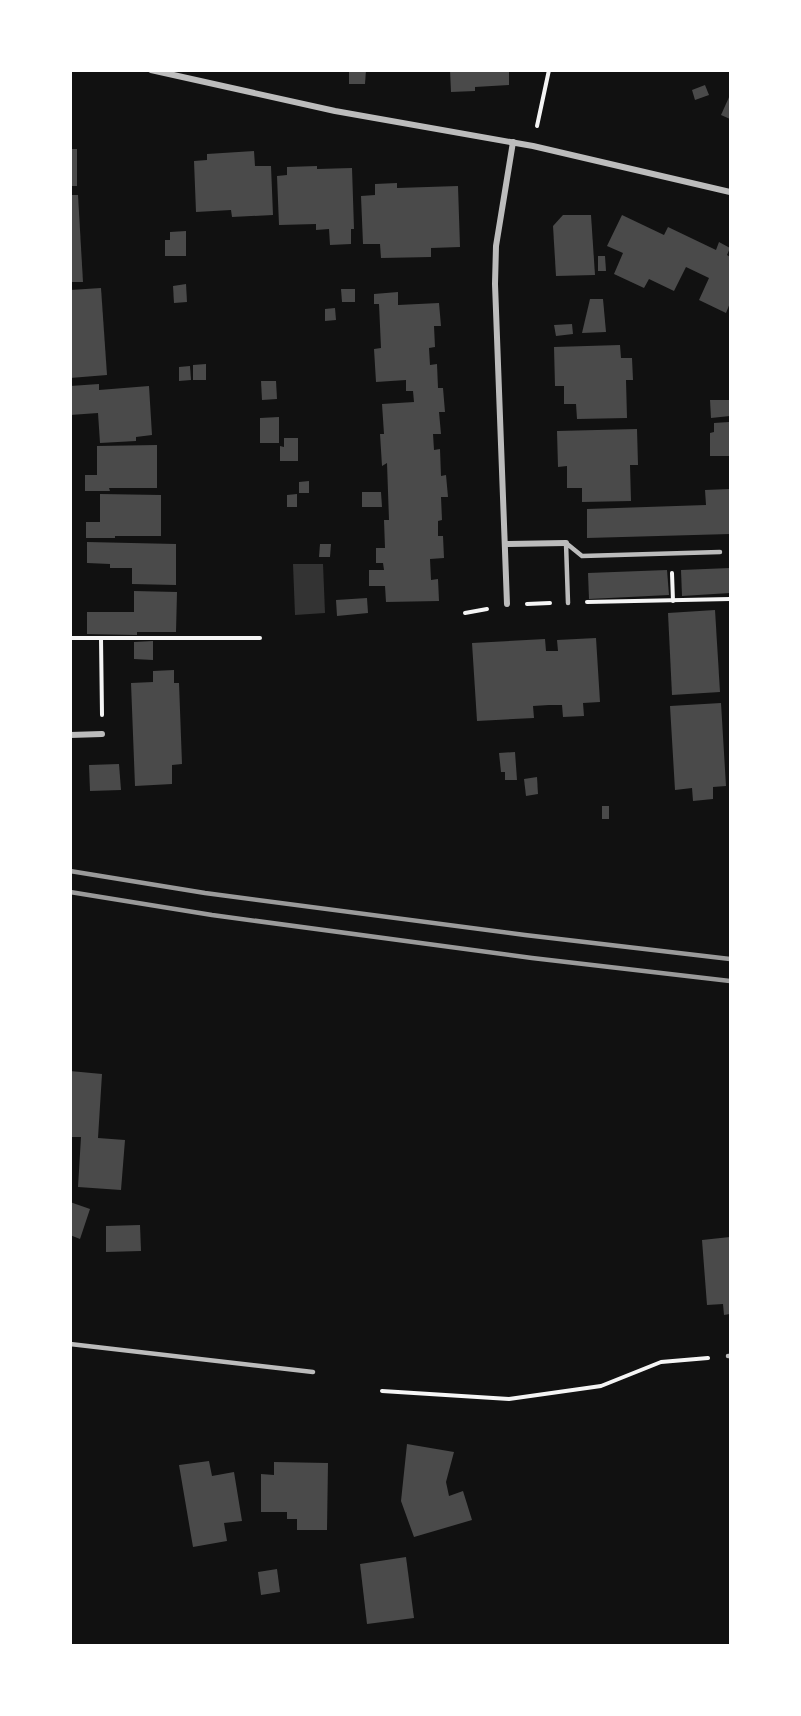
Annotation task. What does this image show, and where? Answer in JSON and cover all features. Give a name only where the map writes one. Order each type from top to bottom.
[{"type":"street","points":[[151,70],[323,108],[533,146],[730,192]]},
{"type":"street","points":[[507,604],[495,284],[496,246],[513,142]]},
{"type":"street","points":[[506,544],[566,543]]},
{"type":"street","points":[[70,735],[102,734]]},
{"type":"lane","points":[[566,543],[582,556],[720,552]]},
{"type":"lane","points":[[566,543],[568,603]]},
{"type":"lane","points":[[70,1344],[313,1372]]},
{"type":"path","points":[[533,146],[549,70]]},
{"type":"path","points":[[671,554],[673,601]]},
{"type":"path","points":[[507,604],[730,599]]},
{"type":"path","points":[[70,638],[260,638]]},
{"type":"path","points":[[101,638],[102,734]]},
{"type":"path","points":[[382,1391],[509,1400],[602,1386],[661,1362],[729,1356]]},
{"type":"shaded area","points":[[293,564],[323,564],[325,613],[295,615]]},
{"type":"building","points":[[349,70],[366,70],[365,84],[349,84]]},
{"type":"building","points":[[450,70],[509,70],[509,85],[475,87],[475,91],[451,92]]},
{"type":"building","points":[[705,85],[709,95],[695,100],[692,90]]},
{"type":"building","points":[[730,95],[730,119],[721,115]]},
{"type":"building","points":[[70,149],[77,149],[77,186],[70,186]]},
{"type":"building","points":[[254,151],[255,166],[271,166],[273,215],[232,217],[231,210],[196,212],[194,161],[207,160],[207,154]]},
{"type":"building","points":[[317,166],[317,169],[352,168],[354,229],[351,229],[351,244],[330,245],[329,229],[316,230],[316,224],[279,225],[277,176],[287,175],[287,167]]},
{"type":"building","points":[[397,183],[397,188],[458,186],[460,247],[431,248],[431,257],[381,258],[380,244],[363,244],[361,196],[375,195],[375,184]]},
{"type":"building","points":[[70,195],[78,195],[83,282],[70,282]]},
{"type":"building","points":[[563,215],[591,215],[595,275],[556,276],[553,226]]},
{"type":"building","points":[[622,215],[664,235],[668,227],[716,250],[719,242],[730,248],[727,255],[730,257],[730,303],[726,313],[699,300],[709,278],[686,267],[674,291],[649,279],[644,288],[614,274],[623,253],[607,246]]},
{"type":"building","points":[[186,231],[186,256],[165,256],[165,240],[170,240],[170,232]]},
{"type":"building","points":[[598,256],[605,256],[606,271],[598,271]]},
{"type":"building","points":[[186,284],[187,302],[174,303],[173,286]]},
{"type":"building","points":[[101,288],[107,375],[70,378],[70,290]]},
{"type":"building","points":[[341,289],[355,289],[355,302],[342,302]]},
{"type":"building","points":[[398,292],[398,305],[439,303],[441,326],[434,326],[435,347],[429,348],[430,365],[437,364],[438,388],[443,388],[445,412],[439,412],[441,434],[433,434],[434,450],[440,449],[441,476],[446,475],[448,497],[441,497],[442,520],[438,521],[438,536],[443,536],[444,558],[430,559],[431,580],[438,579],[439,601],[386,602],[385,586],[369,586],[369,570],[384,570],[383,563],[376,563],[376,548],[385,548],[384,520],[389,520],[387,463],[382,466],[380,434],[384,434],[382,404],[414,402],[413,391],[406,391],[406,380],[376,382],[374,349],[381,348],[379,304],[374,304],[374,294]]},
{"type":"building","points":[[590,299],[603,299],[606,332],[582,333]]},
{"type":"building","points":[[335,308],[336,320],[325,321],[325,309]]},
{"type":"building","points":[[572,324],[573,334],[556,336],[554,325]]},
{"type":"building","points":[[620,345],[621,358],[632,358],[633,380],[626,380],[627,418],[577,419],[576,404],[564,404],[564,386],[555,386],[554,347]]},
{"type":"building","points":[[206,364],[206,380],[193,380],[193,365]]},
{"type":"building","points":[[190,366],[191,380],[179,381],[179,367]]},
{"type":"building","points":[[261,381],[276,381],[277,399],[262,400]]},
{"type":"building","points":[[99,384],[99,390],[149,386],[152,435],[136,437],[136,441],[100,443],[98,413],[70,415],[70,386]]},
{"type":"building","points":[[710,400],[729,400],[730,416],[711,418]]},
{"type":"building","points":[[279,417],[279,443],[260,443],[260,418]]},
{"type":"building","points":[[729,422],[729,456],[710,456],[710,433],[714,432],[714,423]]},
{"type":"building","points":[[637,429],[638,465],[630,465],[631,501],[582,502],[582,488],[567,488],[567,466],[558,467],[557,431]]},
{"type":"building","points":[[284,438],[298,438],[298,461],[280,461],[280,446],[284,447]]},
{"type":"building","points":[[157,445],[157,488],[109,488],[110,491],[85,491],[85,475],[97,475],[97,446]]},
{"type":"building","points":[[309,481],[309,493],[299,493],[299,482]]},
{"type":"building","points":[[730,489],[730,534],[587,538],[587,509],[706,505],[705,490]]},
{"type":"building","points":[[362,492],[381,492],[382,507],[362,507]]},
{"type":"building","points":[[100,494],[161,495],[161,536],[86,538],[86,522],[100,522]]},
{"type":"building","points":[[297,494],[297,507],[287,507],[287,495]]},
{"type":"building","points":[[87,542],[176,544],[176,585],[132,584],[132,568],[110,568],[110,564],[87,563]]},
{"type":"building","points":[[320,544],[331,544],[330,557],[319,557]]},
{"type":"building","points":[[730,568],[730,593],[682,596],[681,570]]},
{"type":"building","points":[[667,570],[669,595],[589,599],[588,573]]},
{"type":"building","points":[[134,591],[177,592],[176,632],[137,632],[137,635],[87,634],[87,612],[134,612]]},
{"type":"building","points":[[367,598],[368,613],[337,616],[336,600]]},
{"type":"building","points":[[715,610],[720,692],[672,695],[668,613]]},
{"type":"building","points":[[596,638],[600,702],[583,703],[584,716],[563,717],[562,705],[549,705],[533,706],[534,718],[477,721],[472,643],[545,639],[546,651],[558,651],[557,640]]},
{"type":"building","points":[[153,641],[153,660],[134,659],[134,642]]},
{"type":"building","points":[[174,670],[174,683],[179,683],[182,764],[172,765],[172,784],[135,786],[131,683],[153,682],[153,671]]},
{"type":"building","points":[[721,703],[726,786],[713,787],[713,799],[693,801],[692,788],[675,790],[670,706]]},
{"type":"building","points":[[515,752],[517,780],[505,780],[505,772],[501,772],[499,753]]},
{"type":"building","points":[[119,764],[121,790],[90,791],[89,765]]},
{"type":"building","points":[[537,777],[538,794],[526,796],[524,779]]},
{"type":"building","points":[[602,806],[609,806],[609,819],[602,819]]},
{"type":"building","points":[[70,1071],[102,1074],[98,1138],[125,1140],[121,1190],[78,1187],[81,1137],[70,1137]]},
{"type":"building","points":[[70,1202],[90,1209],[80,1239],[70,1235]]},
{"type":"building","points":[[140,1225],[141,1251],[106,1252],[106,1226]]},
{"type":"building","points":[[730,1237],[730,1314],[724,1315],[723,1304],[707,1305],[702,1240]]},
{"type":"building","points":[[407,1444],[454,1452],[446,1482],[449,1496],[463,1491],[472,1520],[414,1537],[401,1501]]},
{"type":"building","points":[[209,1461],[212,1476],[234,1472],[242,1521],[224,1523],[227,1541],[193,1547],[179,1465]]},
{"type":"building","points":[[274,1462],[328,1463],[327,1530],[297,1530],[297,1519],[287,1519],[287,1512],[261,1512],[261,1474],[274,1475]]},
{"type":"building","points":[[406,1557],[414,1618],[367,1624],[360,1564]]},
{"type":"building","points":[[277,1569],[280,1592],[261,1595],[258,1572]]},
{"type":"railway","points":[[70,871],[205,893],[730,959]]},
{"type":"railway","points":[[70,892],[212,915],[532,958],[730,981]]}]
